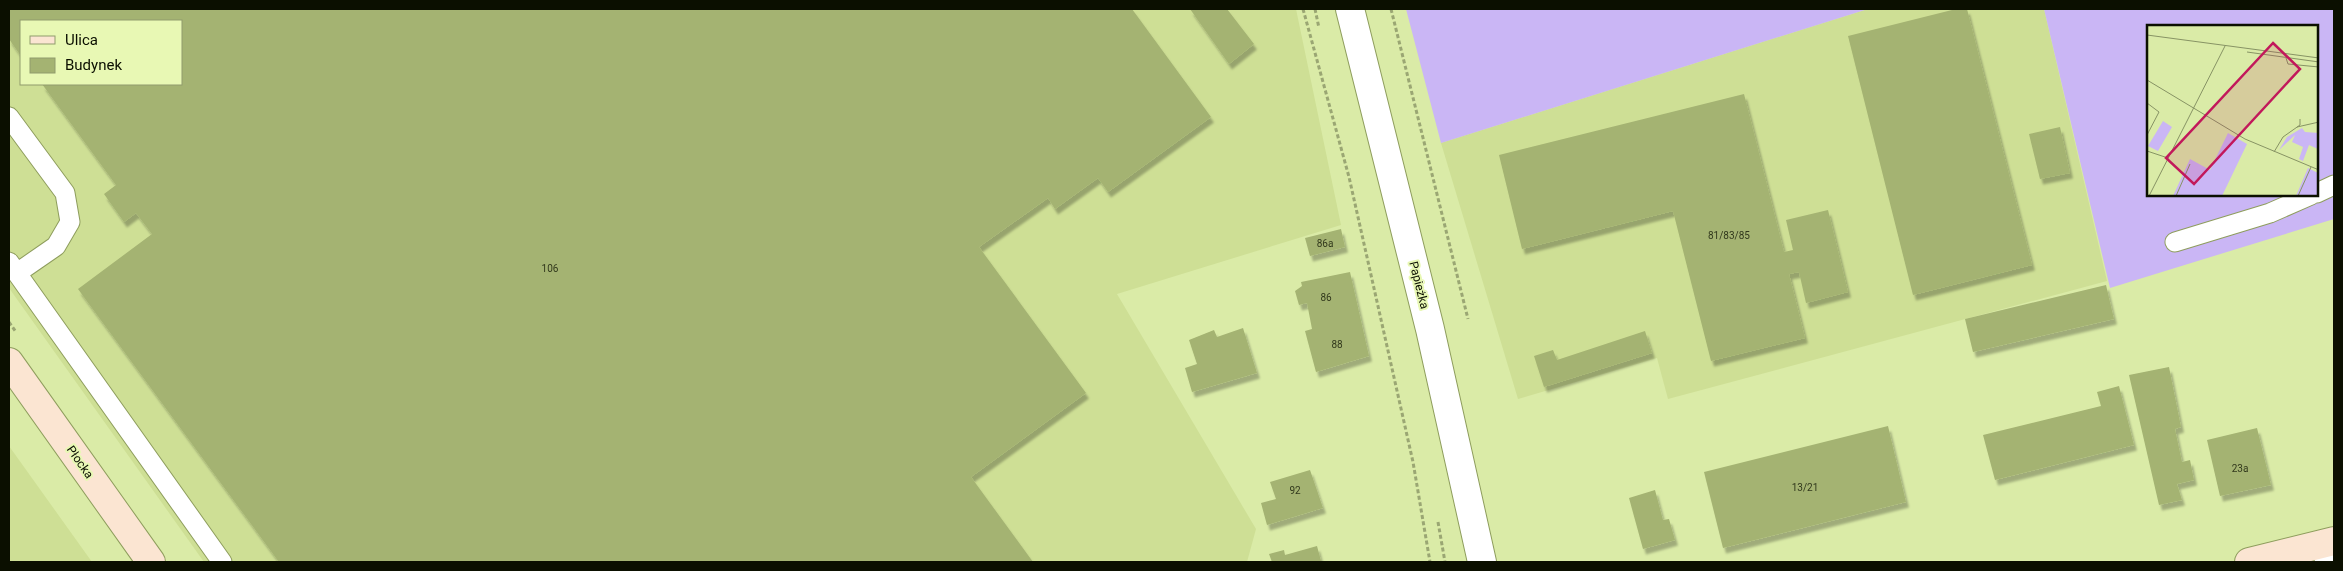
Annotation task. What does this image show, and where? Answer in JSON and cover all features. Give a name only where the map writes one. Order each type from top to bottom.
[{"type":"street","name":"Papieżka","points":[[1350,9],[1430,329],[1482,562]]},
{"type":"street","name":"Płocka","points":[[9,362],[151,562]]},
{"type":"street","points":[[2249,562],[2326,550]]},
{"type":"lane","points":[[9,117],[65,192],[70,222],[56,246],[13,268],[222,562]]},
{"type":"lane","points":[[2318,193],[2334,185]]},
{"type":"lane","points":[[2175,242],[2270,213],[2310,196]]},
{"type":"path","points":[[1303,9],[1349,177],[1413,462],[1430,562]]},
{"type":"path","points":[[1391,9],[1468,320]]},
{"type":"shaded area","points":[[9,9],[1296,9],[1341,225],[1117,294],[1256,529],[1247,562],[204,562],[9,288]]},
{"type":"shaded area","points":[[1406,9],[1868,9],[1441,143]]},
{"type":"shaded area","points":[[1868,9],[2044,9],[2107,281],[1668,399],[1657,358],[1518,399],[1441,143]]},
{"type":"shaded area","points":[[2044,9],[2334,9],[2334,219],[2110,288]]},
{"type":"shaded area","points":[[9,446],[92,562],[9,562]]},
{"type":"building","points":[[9,9],[1132,9],[1211,117],[1108,192],[1098,178],[1055,209],[1048,198],[979,247],[1086,393],[971,477],[1033,562],[279,562],[78,289],[152,234],[136,213],[124,222],[104,194],[116,185],[43,85],[182,85],[182,20],[20,20],[20,55],[9,39]]},
{"type":"building","points":[[1190,9],[1227,9],[1254,44],[1229,64]]},
{"type":"building","points":[[1956,9],[1967,9],[2032,265],[1913,295],[1848,36]]},
{"type":"building","points":[[1744,94],[1784,252],[1793,250],[1786,220],[1828,210],[1848,292],[1806,303],[1799,272],[1789,274],[1805,338],[1711,361],[1673,211],[1522,249],[1499,155]]},
{"type":"building","points":[[2060,127],[2070,173],[2040,179],[2029,134]]},
{"type":"building","points":[[1341,229],[1345,247],[1310,256],[1305,238]]},
{"type":"building","points":[[1350,272],[1369,356],[1316,372],[1305,331],[1312,329],[1307,303],[1299,305],[1295,291],[1302,286],[1301,282]]},
{"type":"building","points":[[2106,285],[2114,319],[1973,352],[1965,319]]},
{"type":"building","points":[[1243,328],[1257,373],[1192,392],[1185,368],[1197,364],[1189,340],[1214,330],[1217,337]]},
{"type":"building","points":[[1645,331],[1652,353],[1544,387],[1534,356],[1553,350],[1557,360]]},
{"type":"building","points":[[2169,367],[2181,427],[2175,429],[2182,462],[2190,460],[2194,480],[2177,484],[2182,500],[2159,505],[2129,375]]},
{"type":"building","points":[[2119,386],[2134,445],[1995,480],[1983,435],[2101,406],[2097,392]]},
{"type":"building","points":[[1888,426],[1906,502],[1723,548],[1704,472]]},
{"type":"building","points":[[2257,428],[2271,485],[2220,496],[2207,440]]},
{"type":"building","points":[[1310,470],[1323,508],[1267,525],[1261,503],[1276,499],[1270,482]]},
{"type":"building","points":[[1655,490],[1663,520],[1669,519],[1675,540],[1643,549],[1629,498]]},
{"type":"building","points":[[1317,546],[1321,561],[1316,562],[1272,562],[1269,554],[1284,550],[1285,555]]}]
